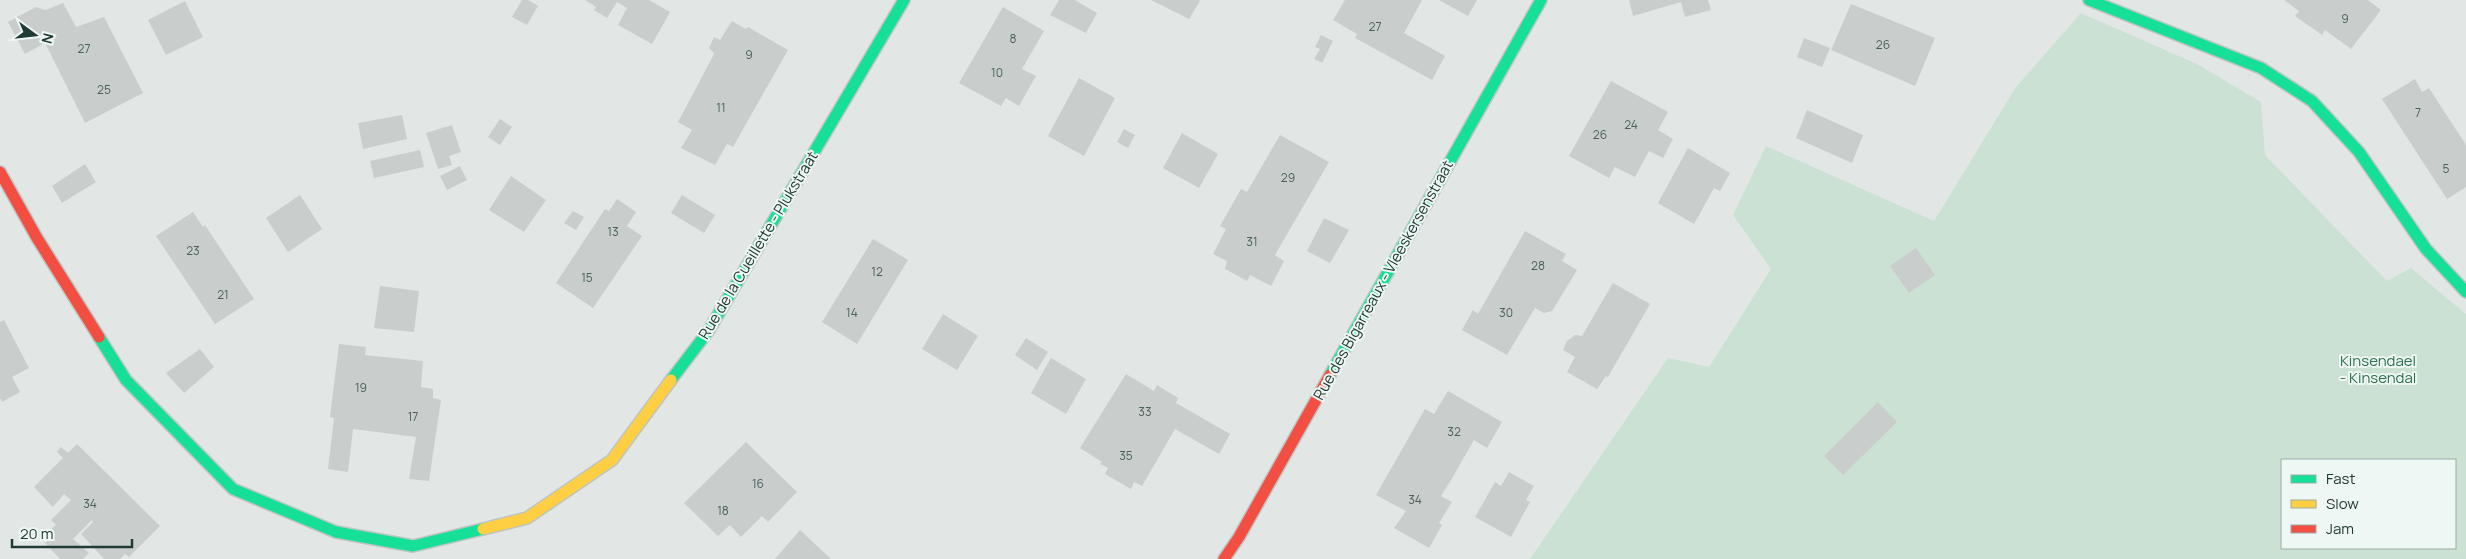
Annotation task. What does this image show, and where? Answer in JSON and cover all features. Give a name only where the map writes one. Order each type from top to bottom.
[{"type":"street","name":"Rue de la Cueillette - Plukstraat","points":[[0,172],[37,238],[126,380],[234,489],[336,532],[413,546],[528,518],[612,460],[709,330],[904,0]]},
{"type":"street","name":"Rue des Bigarreaux - Vleeskersenstraat","points":[[1224,559],[1239,537],[1541,0]]},
{"type":"street","points":[[2089,0],[2260,68],[2312,101],[2358,152],[2426,249],[2466,292]]},
{"type":"green space","name":"Kinsendael - Kinsendal","points":[[2081,13],[2197,64],[2261,102],[2265,155],[2387,281],[2411,268],[2466,314],[2466,559],[1530,559],[1668,358],[1709,367],[1771,269],[1733,215],[1766,146],[1934,221],[2016,87]]},
{"type":"building","points":[[522,0],[528,0],[538,6],[527,25],[512,17]]},
{"type":"building","points":[[585,0],[649,0],[670,12],[652,44],[618,25],[627,8],[617,2],[607,18],[594,10],[596,7]]},
{"type":"building","points":[[1059,0],[1075,0],[1097,13],[1086,33],[1050,15]]},
{"type":"building","points":[[1151,0],[1199,0],[1200,1],[1189,19]]},
{"type":"building","points":[[1345,0],[1422,0],[1404,33],[1445,56],[1432,80],[1355,38],[1357,34],[1333,20]]},
{"type":"building","points":[[1439,0],[1477,0],[1468,16]]},
{"type":"building","points":[[1629,0],[1708,0],[1711,10],[1685,17],[1681,2],[1633,16]]},
{"type":"building","points":[[2284,0],[2368,0],[2381,10],[2351,49],[2325,30],[2322,35],[2295,16],[2299,11]]},
{"type":"building","points":[[185,1],[203,37],[166,55],[148,20]]},
{"type":"building","points":[[63,3],[76,27],[104,17],[143,93],[85,123],[45,43],[25,54],[8,22],[36,7],[46,10]]},
{"type":"building","points":[[1851,4],[1935,38],[1915,86],[1831,50]]},
{"type":"building","points":[[1003,7],[1044,31],[1022,69],[1036,76],[1019,106],[1006,98],[1001,106],[959,83]]},
{"type":"building","points":[[732,21],[746,29],[748,27],[788,50],[733,147],[727,144],[715,165],[681,148],[692,130],[678,122],[713,56],[714,53],[709,48],[714,37],[720,40]]},
{"type":"building","points":[[1321,35],[1333,41],[1322,63],[1314,59],[1320,49],[1315,47]]},
{"type":"building","points":[[1804,38],[1830,48],[1822,67],[1797,57]]},
{"type":"building","points":[[1079,78],[1115,98],[1084,156],[1048,136]]},
{"type":"building","points":[[2415,79],[2422,92],[2429,88],[2466,145],[2466,187],[2447,199],[2382,99]]},
{"type":"building","points":[[1611,81],[1668,112],[1658,130],[1673,139],[1663,158],[1649,151],[1635,177],[1615,167],[1609,178],[1569,156]]},
{"type":"building","points":[[1807,110],[1863,135],[1852,163],[1796,138]]},
{"type":"building","points":[[402,115],[407,139],[363,149],[358,123]]},
{"type":"building","points":[[500,119],[512,127],[500,145],[488,137]]},
{"type":"building","points":[[452,125],[461,152],[449,156],[452,165],[438,169],[426,133]]},
{"type":"building","points":[[1124,129],[1135,135],[1128,148],[1117,142]]},
{"type":"building","points":[[1182,133],[1218,154],[1199,188],[1163,168]]},
{"type":"building","points":[[1280,135],[1329,162],[1275,255],[1284,261],[1271,286],[1250,275],[1247,281],[1225,269],[1227,261],[1213,254],[1226,229],[1220,226],[1241,189],[1247,192]]},
{"type":"building","points":[[1688,148],[1730,173],[1720,191],[1714,188],[1694,224],[1658,203]]},
{"type":"building","points":[[420,150],[424,167],[374,178],[370,161]]},
{"type":"building","points":[[85,164],[96,182],[62,203],[52,186]]},
{"type":"building","points":[[460,166],[467,180],[447,190],[440,176]]},
{"type":"building","points":[[511,176],[546,200],[524,232],[489,210]]},
{"type":"building","points":[[300,195],[322,229],[288,252],[266,218]]},
{"type":"building","points":[[682,195],[715,215],[704,233],[671,213]]},
{"type":"building","points":[[617,199],[636,212],[627,226],[642,236],[593,308],[556,283],[605,209],[609,211]]},
{"type":"building","points":[[573,211],[584,217],[576,230],[564,223]]},
{"type":"building","points":[[193,212],[203,227],[205,225],[254,299],[215,324],[156,236]]},
{"type":"building","points":[[1324,218],[1349,230],[1330,263],[1307,251]]},
{"type":"building","points":[[1525,231],[1566,254],[1562,261],[1577,270],[1552,311],[1544,313],[1535,308],[1507,355],[1462,330],[1473,310],[1478,314]]},
{"type":"building","points":[[873,239],[908,260],[857,344],[822,322]]},
{"type":"building","points":[[1916,248],[1935,275],[1909,293],[1890,266]]},
{"type":"building","points":[[1613,283],[1650,304],[1608,377],[1606,376],[1597,389],[1567,372],[1575,357],[1563,350],[1567,341],[1575,335],[1582,336]]},
{"type":"building","points":[[380,286],[419,291],[414,332],[374,328]]},
{"type":"building","points":[[943,314],[978,336],[957,370],[922,349]]},
{"type":"building","points":[[4,320],[29,368],[12,377],[20,392],[2,402],[0,398],[0,322]]},
{"type":"building","points":[[1026,338],[1048,352],[1037,370],[1015,355]]},
{"type":"building","points":[[339,344],[366,347],[365,355],[423,361],[421,387],[433,389],[433,398],[441,400],[429,481],[409,479],[416,437],[353,429],[348,472],[328,469],[334,418],[330,417]]},
{"type":"building","points":[[200,349],[214,367],[184,393],[166,373]]},
{"type":"building","points":[[1051,358],[1086,379],[1066,414],[1031,393]]},
{"type":"building","points":[[1126,374],[1154,391],[1157,385],[1178,398],[1176,403],[1230,434],[1219,454],[1175,429],[1142,486],[1134,482],[1131,489],[1105,474],[1108,468],[1080,448]]},
{"type":"building","points":[[1448,391],[1502,422],[1487,448],[1474,440],[1441,496],[1452,502],[1439,523],[1442,525],[1429,548],[1394,528],[1406,511],[1376,495],[1425,409],[1434,414]]},
{"type":"building","points":[[1878,402],[1897,422],[1843,475],[1824,456]]},
{"type":"building","points":[[746,442],[797,492],[768,522],[762,516],[741,537],[730,525],[718,536],[684,503]]},
{"type":"building","points":[[77,444],[160,526],[129,557],[125,554],[120,559],[104,559],[81,534],[93,522],[92,520],[73,539],[89,553],[83,559],[60,559],[45,543],[50,538],[46,534],[56,525],[51,520],[71,500],[64,494],[53,507],[34,487],[63,458],[57,452],[61,447],[68,453]]},
{"type":"building","points":[[1509,472],[1534,486],[1526,500],[1530,502],[1511,537],[1475,517],[1495,482],[1501,486]]},
{"type":"building","points":[[800,530],[831,559],[775,559]]},
{"type":"traffic: fast","points":[[671,380],[709,330],[904,0]]},
{"type":"traffic: fast","points":[[1330,375],[1541,0]]},
{"type":"traffic: fast","points":[[2089,0],[2261,68],[2312,101],[2359,152],[2426,249],[2466,292]]},
{"type":"traffic: fast","points":[[99,337],[126,380],[233,489],[336,532],[413,546],[483,529]]},
{"type":"traffic: slow","points":[[483,529],[527,518],[612,460],[671,380]]},
{"type":"traffic: jam","points":[[0,172],[37,238],[99,337]]},
{"type":"traffic: jam","points":[[1224,559],[1239,537],[1330,375]]}]
